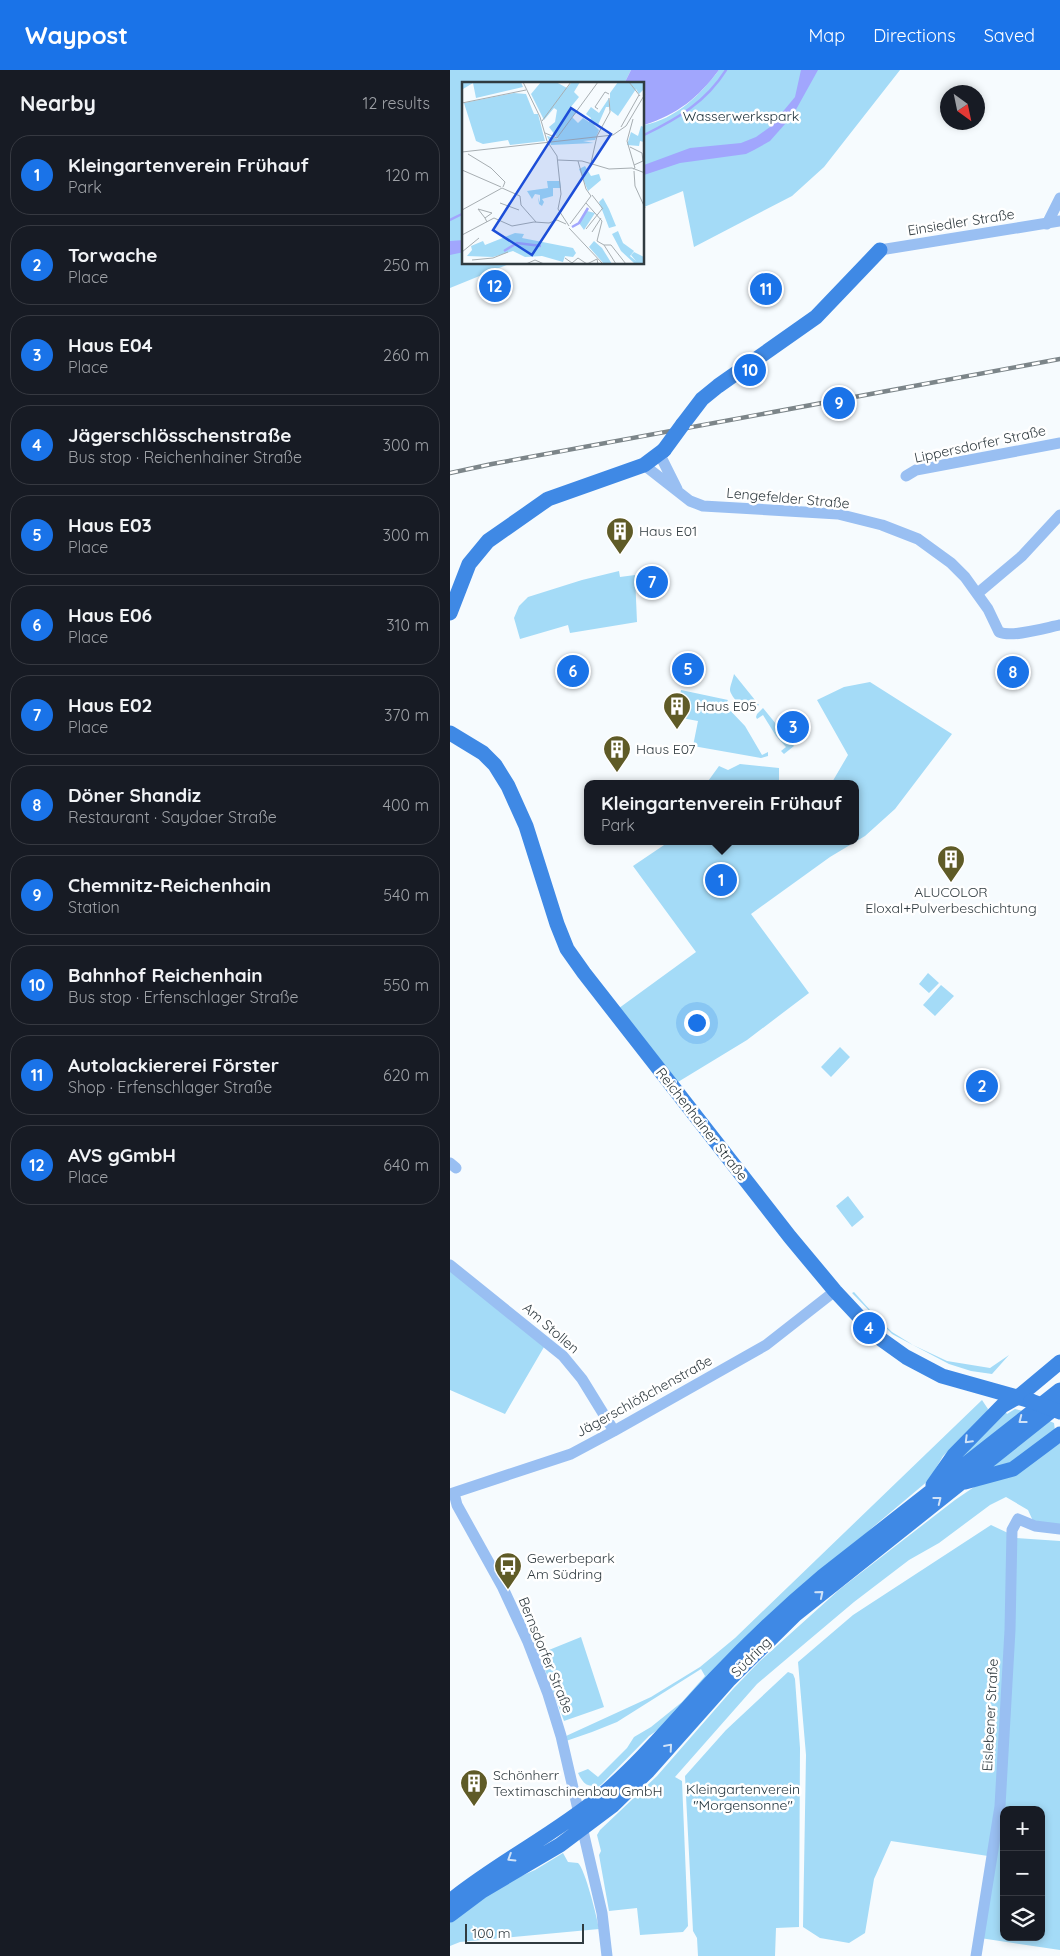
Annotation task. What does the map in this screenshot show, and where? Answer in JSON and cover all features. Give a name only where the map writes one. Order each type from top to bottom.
[{"type":"main road","points":[[450,613],[469,564],[488,541],[548,500],[644,465],[662,452],[702,399],[816,317],[880,250]]},
{"type":"main road","name":"Reichenhainer Straße","points":[[450,733],[483,753],[495,765],[508,786],[526,826],[556,924],[567,948],[580,967],[732,1164],[835,1290],[878,1337],[906,1357],[947,1378],[1024,1399],[1060,1412]]},
{"type":"main road","points":[[923,1498],[954,1455],[1002,1406],[1024,1399],[1060,1362]]},
{"type":"main road","name":"Südring","points":[[450,1900],[579,1813],[619,1779],[766,1626],[822,1577],[1060,1390]]},
{"type":"main road","name":"Südring","points":[[450,1915],[482,1891],[541,1857],[583,1829],[636,1784],[728,1681],[789,1621],[828,1587],[1060,1404]]},
{"type":"main road","points":[[958,1485],[1013,1469],[1060,1434]]},
{"type":"street","points":[[1046,224],[1060,198]]},
{"type":"street","name":"Einsiedler Straße","points":[[880,250],[1060,221]]},
{"type":"street","name":"Lippersdorfer Straße","points":[[906,476],[916,470],[1060,443]]},
{"type":"street","name":"Lengefelder Straße","points":[[662,452],[677,490]]},
{"type":"street","name":"Lengefelder Straße","points":[[644,465],[690,501],[703,506],[838,514],[882,525],[918,539],[951,563],[978,593],[999,632],[1003,634],[1060,626]]},
{"type":"street","points":[[978,593],[1022,556],[1060,516]]},
{"type":"street","name":"Am Stollen","points":[[450,1265],[564,1356],[582,1379],[614,1431]]},
{"type":"street","name":"Jägerschlößchenstraße","points":[[452,1494],[571,1454],[766,1345],[835,1290]]},
{"type":"street","name":"Bernsdorfer Straße","points":[[452,1494],[516,1616],[548,1694],[561,1736],[602,1913],[607,1956]]},
{"type":"street","name":"Eislebener Straße","points":[[976,1956],[1000,1806],[1010,1630],[1012,1530],[1018,1519],[1035,1526],[1060,1529]]},
{"type":"green space","points":[[450,70],[631,70],[625,82],[462,82],[462,265],[507,265],[450,288]]},
{"type":"green space","name":"Wasserwerkspark","points":[[719,70],[900,70],[824,167],[792,196],[694,247],[683,191],[645,207],[645,125],[656,122],[677,112],[704,88]]},
{"type":"green space","points":[[619,571],[620,577],[635,575],[637,622],[570,633],[568,625],[520,639],[514,618],[519,606],[528,597],[582,580]]},
{"type":"green space","points":[[734,674],[759,705],[749,710],[740,705],[732,695],[730,688]]},
{"type":"green space","points":[[870,682],[952,734],[895,809],[859,840],[859,780],[833,780],[848,755],[817,700],[844,687]]},
{"type":"green space","points":[[681,690],[728,700],[725,705],[745,726],[762,755],[768,752],[768,756],[761,758],[693,746],[698,721],[676,717]]},
{"type":"green space","points":[[763,708],[794,746],[784,754],[781,751],[786,747],[776,736],[763,715],[757,719],[756,717]]},
{"type":"green space","points":[[740,764],[779,768],[779,780],[709,780],[719,766],[728,770]]},
{"type":"green space","points":[[664,845],[850,845],[830,857],[751,914],[809,993],[747,1040],[673,1085],[615,1011],[696,952],[633,866]]},
{"type":"green space","points":[[928,973],[939,983],[929,993],[919,984]]},
{"type":"green space","points":[[941,985],[954,996],[935,1016],[923,1005]]},
{"type":"green space","points":[[840,1047],[850,1057],[831,1077],[821,1067]]},
{"type":"green space","points":[[848,1196],[864,1217],[852,1227],[836,1206]]},
{"type":"green space","points":[[450,1269],[544,1347],[505,1414],[450,1390]]},
{"type":"green space","points":[[854,1292],[892,1332],[913,1345],[947,1361],[990,1368],[1009,1355],[992,1374],[971,1371],[949,1364],[892,1334],[852,1293]]},
{"type":"green space","points":[[982,1400],[988,1409],[986,1415],[943,1456],[929,1480],[873,1527],[666,1724],[649,1736],[602,1784],[598,1787],[596,1785],[590,1786],[581,1779],[578,1773],[588,1769],[598,1777],[627,1748],[634,1737],[651,1727],[682,1702],[705,1676],[701,1669],[617,1722],[566,1741],[566,1736],[651,1697],[700,1667],[735,1638]]},
{"type":"green space","points":[[1015,1409],[1023,1411],[947,1474],[953,1460],[1005,1411],[1007,1414]]},
{"type":"green space","points":[[1047,1420],[1054,1423],[1055,1431],[1026,1456],[984,1474]]},
{"type":"green space","points":[[1060,1443],[1060,1525],[1033,1521],[1028,1510],[1006,1497],[990,1505],[939,1543],[909,1560],[854,1602],[757,1684],[675,1777],[682,1781],[688,1926],[683,1932],[640,1935],[637,1908],[609,1911],[599,1855],[601,1851],[597,1835],[600,1830],[657,1776],[759,1662],[840,1589],[955,1500],[974,1487]]},
{"type":"green space","points":[[991,1525],[1008,1533],[1007,1632],[997,1806],[988,1856],[891,1841],[874,1879],[865,1933],[849,1943],[820,1938],[803,1927],[806,1755],[798,1662],[853,1615]]},
{"type":"green space","points":[[1016,1538],[1060,1541],[1060,1950],[1000,1941],[1045,1941],[1045,1806],[1004,1806]]},
{"type":"green space","points":[[581,1637],[604,1707],[564,1721],[539,1654]]},
{"type":"green space","name":"Kleingartenverein \"Morgensonne\"","points":[[788,1672],[793,1674],[795,1679],[800,1748],[799,1927],[776,1928],[775,1956],[698,1956],[697,1938],[693,1931],[685,1776],[726,1730]]},
{"type":"green space","points":[[1000,1834],[1000,1941],[980,1938]]},
{"type":"green space","points":[[563,1853],[568,1862],[578,1863],[581,1867],[599,1929],[460,1942],[450,1946],[450,1921],[503,1884],[535,1870]]},
{"type":"water","points":[[631,70],[719,70],[703,89],[686,104],[667,116],[645,125],[645,82],[625,82]]},
{"type":"water","points":[[801,70],[818,70],[793,115],[770,141],[746,154],[680,163],[645,175],[645,165],[690,148],[741,143],[756,137],[770,127],[795,97]]},
{"type":"water","points":[[462,240],[462,252],[450,255],[450,241]]},
{"type":"waterway","points":[[645,134],[690,109],[709,91],[726,70]]},
{"type":"waterway","points":[[450,220],[462,214]]},
{"type":"railway","points":[[450,473],[1060,359]]},
{"type":"place","name":"AVS gGmbH","points":[[495,286]]},
{"type":"place","name":"Autolackiererei Förster","points":[[766,289]]},
{"type":"place","name":"Bahnhof Reichenhain","points":[[750,370]]},
{"type":"place","name":"Chemnitz-Reichenhain","points":[[839,403]]},
{"type":"place","name":"Haus E01","points":[[620,555]]},
{"type":"place","name":"Haus E02","points":[[652,582]]},
{"type":"place","name":"Haus E03","points":[[688,669]]},
{"type":"place","name":"Haus E06","points":[[573,671]]},
{"type":"place","name":"Döner Shandiz","points":[[1013,672]]},
{"type":"place","name":"Haus E04","points":[[793,727]]},
{"type":"place","name":"Haus E05","points":[[677,730]]},
{"type":"place","name":"Haus E07","points":[[617,773]]},
{"type":"place","name":"Kleingartenverein Frühauf","points":[[721,880]]},
{"type":"place","name":"ALUCOLOR Eloxal+Pulverbeschichtung","points":[[951,883]]},
{"type":"place","name":"Torwache","points":[[982,1086]]},
{"type":"place","name":"Jägerschlösschenstraße","points":[[869,1328]]},
{"type":"place","name":"Gewerbepark Am Südring","points":[[508,1590]]},
{"type":"place","name":"Schönherr Textimaschinenbau GmbH","points":[[474,1807]]}]
